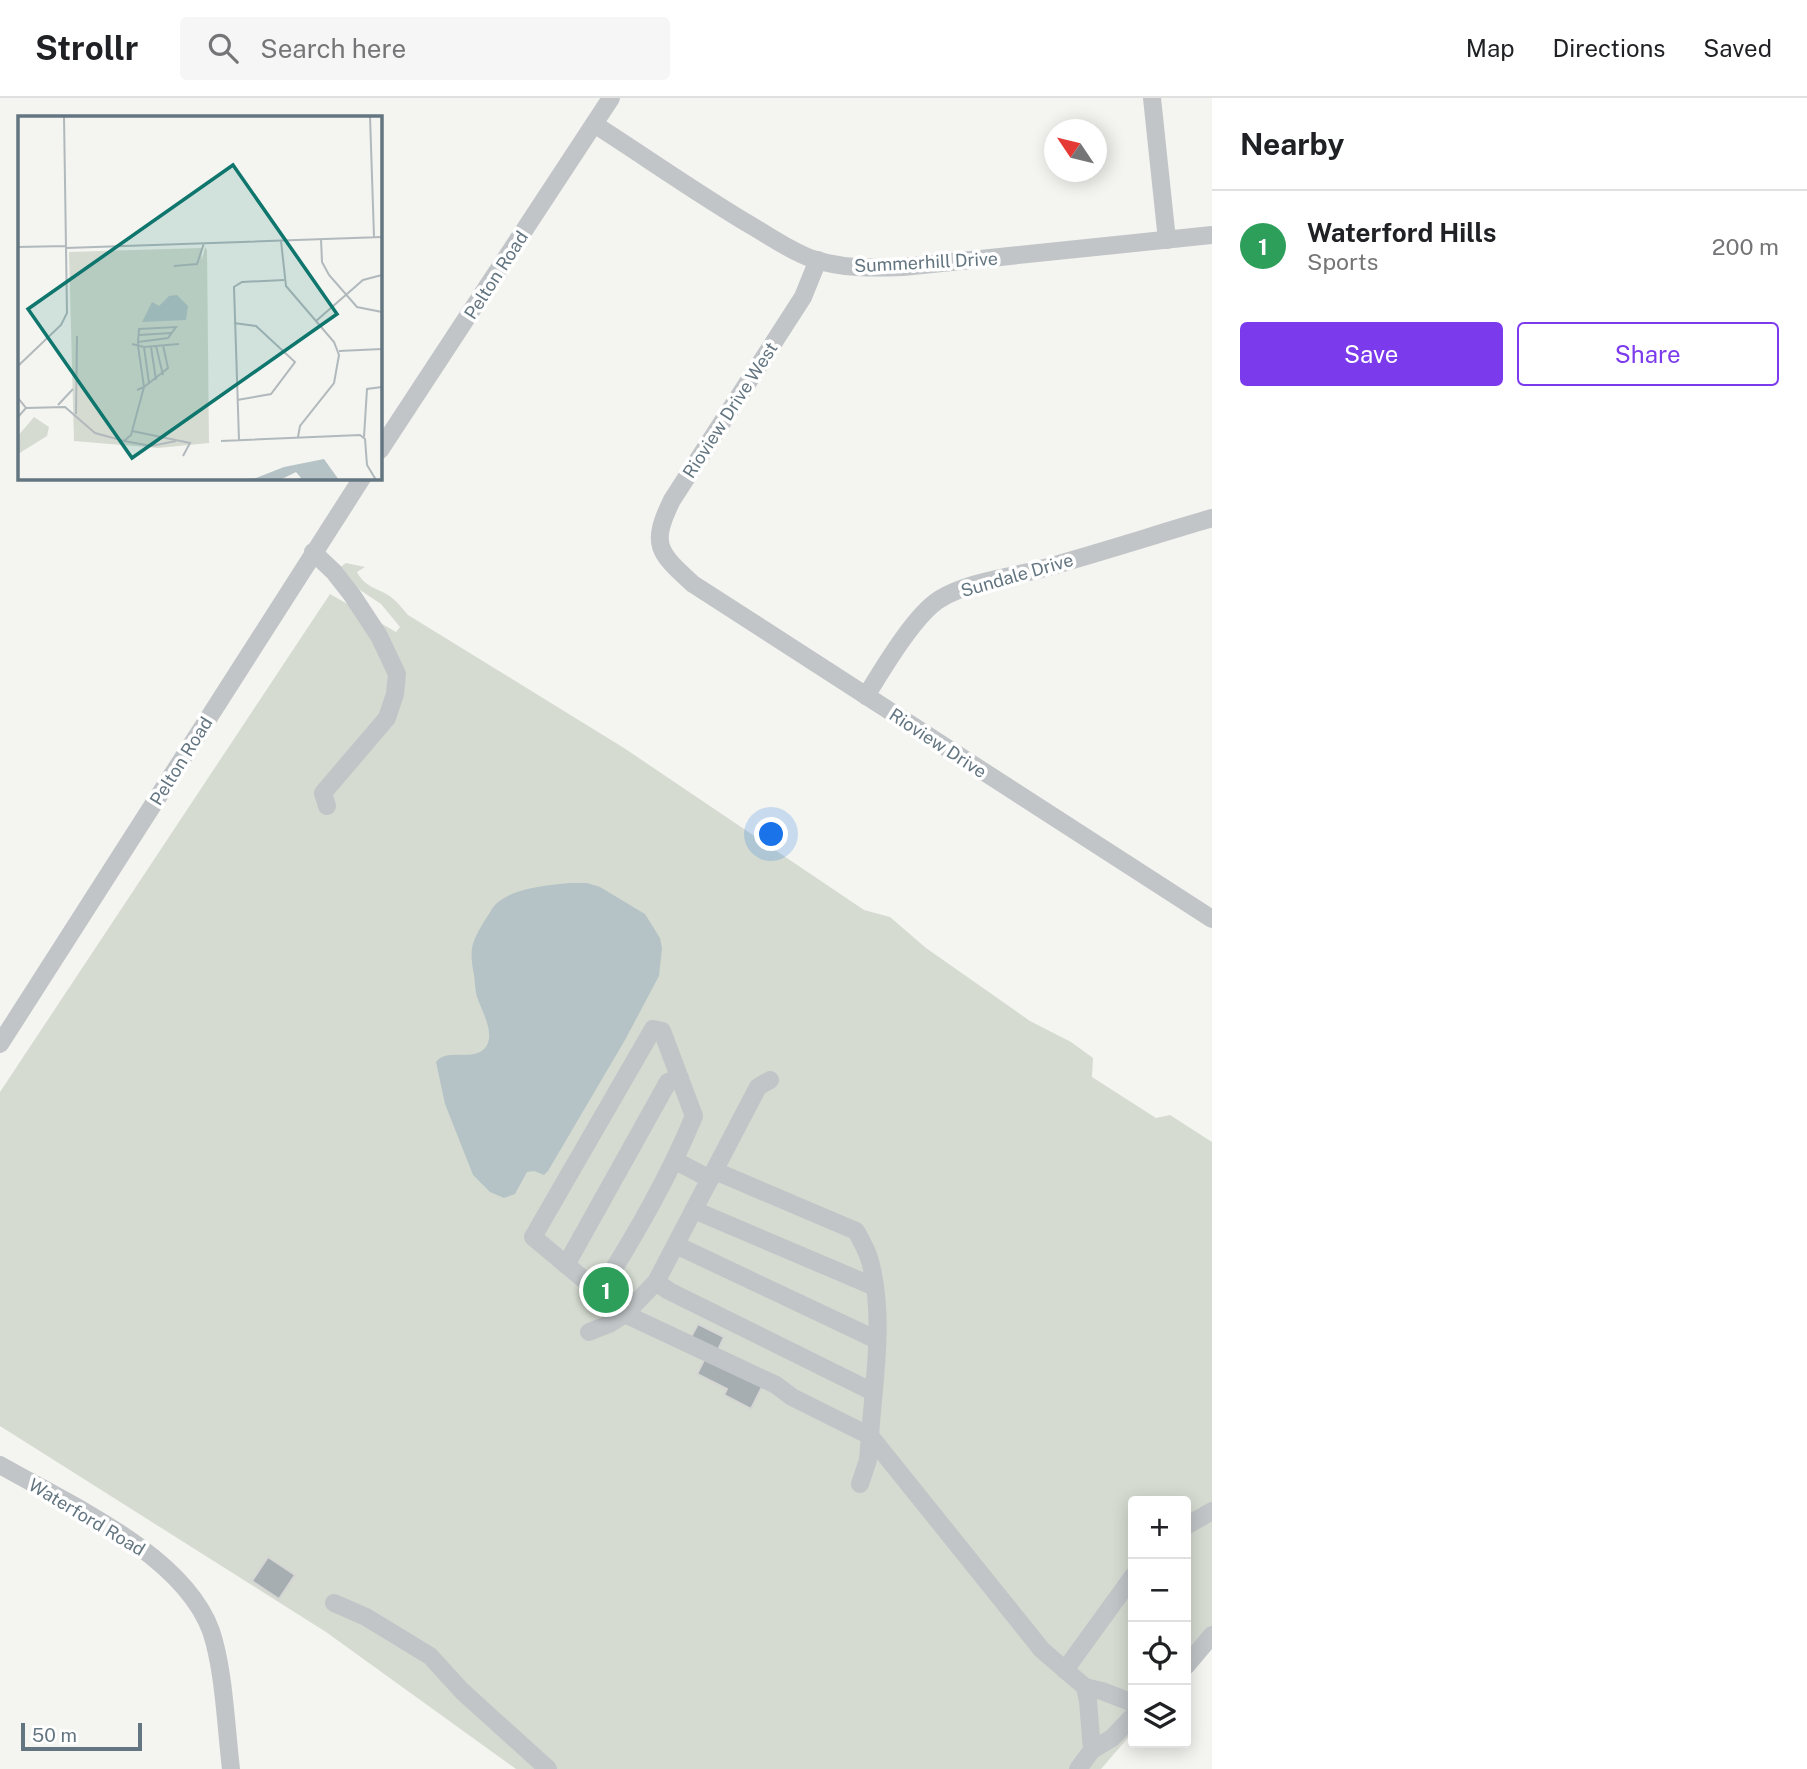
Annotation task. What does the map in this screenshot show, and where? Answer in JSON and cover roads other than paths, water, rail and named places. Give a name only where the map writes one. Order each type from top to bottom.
[{"type":"street","name":"Pelton Road","points":[[382,447],[611,98]]},
{"type":"street","points":[[1152,98],[1167,240]]},
{"type":"street","name":"Summerhill Drive","points":[[594,124],[783,244],[818,260],[863,269],[993,259],[1212,235]]},
{"type":"street","name":"Rioview Drive West","points":[[669,562],[659,538],[661,522],[672,500],[803,297],[818,260]]},
{"type":"street","name":"Pelton Road","points":[[0,1044],[361,480]]},
{"type":"street","name":"Sundale Drive","points":[[866,696],[890,657],[929,607],[940,599],[965,588],[1212,518]]},
{"type":"street","points":[[313,552],[334,572],[352,595],[379,636],[397,674],[395,694],[387,718],[323,793],[327,806]]},
{"type":"street","name":"Rioview Drive","points":[[669,562],[693,584],[1212,919]]},
{"type":"street","points":[[599,1293],[676,1161],[694,1115],[662,1031],[653,1029],[533,1237],[599,1293],[625,1314],[776,1385],[792,1397],[870,1436],[1042,1650],[1085,1688],[1128,1701]]},
{"type":"street","points":[[566,1265],[668,1082],[680,1078]]},
{"type":"street","points":[[589,1332],[625,1314],[656,1282],[758,1087],[770,1080]]},
{"type":"street","points":[[676,1161],[856,1231],[869,1258],[875,1287],[877,1340],[868,1460],[860,1484]]},
{"type":"street","points":[[694,1210],[875,1287]]},
{"type":"street","points":[[676,1245],[877,1340]]},
{"type":"street","points":[[656,1282],[668,1291],[873,1392]]},
{"type":"street","name":"Waterford Road","points":[[0,1465],[122,1535],[147,1553],[186,1590],[210,1629],[216,1651],[230,1769]]},
{"type":"street","points":[[1191,1523],[1212,1511]]},
{"type":"street","points":[[1065,1670],[1128,1583]]},
{"type":"street","points":[[334,1602],[366,1617],[430,1656],[462,1691],[548,1769]]},
{"type":"street","points":[[1191,1660],[1212,1635]]},
{"type":"street","points":[[1085,1688],[1092,1750]]},
{"type":"street","points":[[1078,1769],[1092,1750],[1112,1738],[1128,1721]]},
{"type":"place","name":"Waterford Hills","points":[[606,1290]]}]
